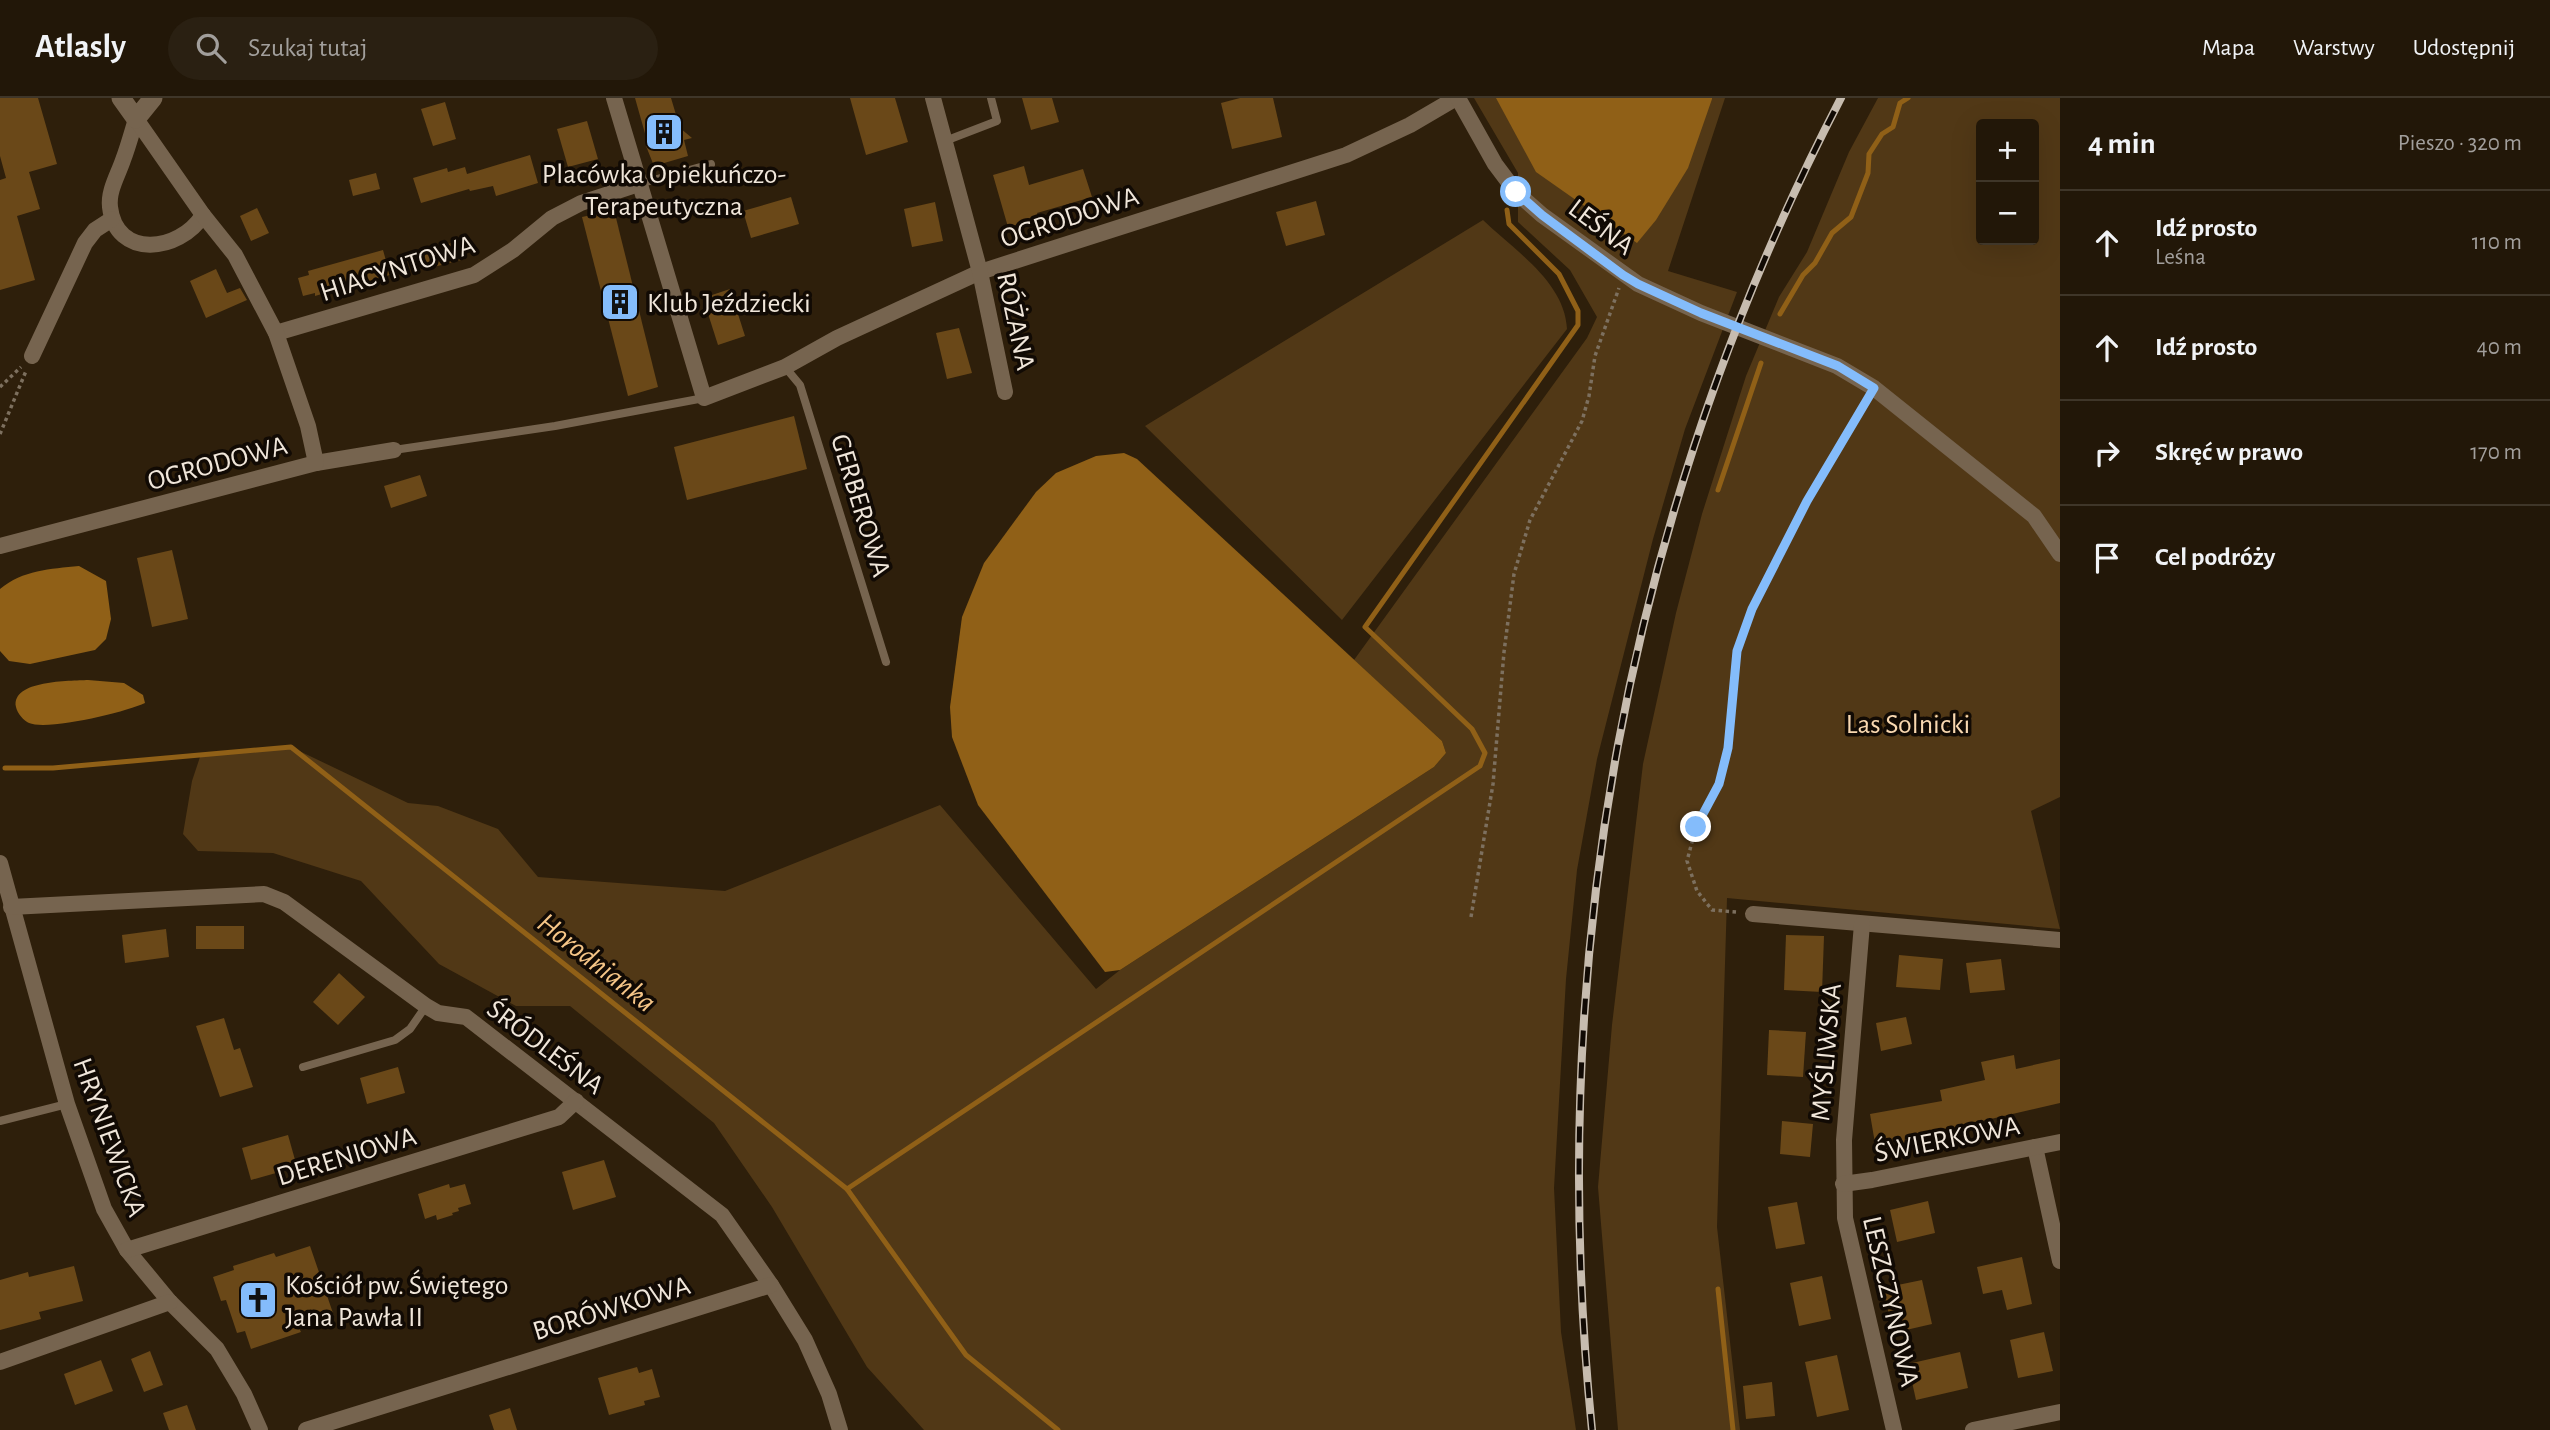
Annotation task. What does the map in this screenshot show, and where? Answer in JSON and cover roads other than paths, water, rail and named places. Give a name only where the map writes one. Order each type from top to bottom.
[{"type":"street","points":[[121,98],[136,118]]},
{"type":"street","points":[[153,98],[136,118],[111,193],[109,204],[112,219],[123,234],[139,244],[159,245],[177,240],[203,215]]},
{"type":"street","points":[[614,98],[704,398]]},
{"type":"street","name":"RÓŻANA","points":[[933,98],[980,272],[1004,392]]},
{"type":"street","name":"OGRODOWA","points":[[704,398],[785,367],[836,338],[980,272],[1346,155],[1410,125],[1457,98]]},
{"type":"street","name":"LEŚNA","points":[[1457,98],[1516,192],[1542,215],[1623,275],[1701,313],[1838,366],[1874,388],[2035,516],[2060,554]]},
{"type":"street","name":"OGRODOWA","points":[[0,546],[316,463],[308,426],[276,332],[236,255],[203,215],[136,118]]},
{"type":"street","name":"HIACYNTOWA","points":[[276,332],[474,275],[513,250],[552,218],[581,203],[639,184]]},
{"type":"street","points":[[32,356],[85,243],[95,230],[112,219]]},
{"type":"street","points":[[316,463],[394,450]]},
{"type":"street","name":"HRYNIEWICKA","points":[[0,863],[3,888],[11,907],[67,1104],[104,1209],[127,1250],[170,1302],[217,1349],[244,1394],[260,1430]]},
{"type":"street","name":"ŚRÓDLEŚNA","points":[[11,907],[264,894],[284,902],[426,1006],[438,1013],[466,1017],[722,1215],[805,1340],[829,1394],[840,1430]]},
{"type":"street","points":[[1753,914],[2060,940]]},
{"type":"street","name":"MYŚLIWSKA","points":[[1843,1184],[1844,1140],[1862,924]]},
{"type":"street","name":"DERENIOWA","points":[[127,1250],[559,1116],[576,1101]]},
{"type":"street","name":"ŚWIERKOWA","points":[[1843,1184],[2060,1142]]},
{"type":"street","points":[[2035,1147],[2060,1261]]},
{"type":"street","name":"LESZCZYNOWA","points":[[1843,1184],[1845,1218],[1895,1430]]},
{"type":"street","name":"BORÓWKOWA","points":[[306,1430],[771,1285]]},
{"type":"street","points":[[0,1362],[170,1302]]},
{"type":"street","points":[[1973,1430],[2060,1412]]},
{"type":"lane","points":[[945,141],[997,121],[991,98]]},
{"type":"lane","points":[[639,184],[711,164]]},
{"type":"lane","name":"GERBEROWA","points":[[785,367],[800,385],[886,662]]},
{"type":"lane","points":[[394,450],[555,426],[704,398]]},
{"type":"lane","points":[[303,1067],[395,1040],[410,1029],[426,1006]]},
{"type":"lane","points":[[0,1121],[67,1104]]},
{"type":"waterway","points":[[1780,314],[1832,233],[1851,217],[1868,173],[1869,154],[1882,134],[1893,127],[1900,103],[1908,98]]},
{"type":"waterway","points":[[847,1189],[1480,766],[1485,753],[1472,729],[1365,627],[1578,325],[1578,311],[1559,274],[1509,224],[1507,210]]},
{"type":"waterway","points":[[1718,490],[1761,363]]},
{"type":"waterway","name":"Horodnianka","points":[[5,768],[53,768],[291,747],[847,1189],[966,1355],[1058,1430]]},
{"type":"waterway","points":[[1718,1289],[1733,1430]]},
{"type":"railway","points":[[1592,1430],[1580,1257],[1581,1084],[1593,914],[1618,746],[1655,579],[1704,416],[1766,255],[1841,98]]},
{"type":"place","name":"Placówka Opiekuńczo- Terapeutyczna","points":[[664,132]]},
{"type":"place","name":"Klub Jeździecki","points":[[620,302]]},
{"type":"place","name":"Kościół pw. Świętego Jana Pawła II","points":[[258,1300]]},
{"type":"park label","name":"Las Solnicki","points":[[1908,723]]}]
